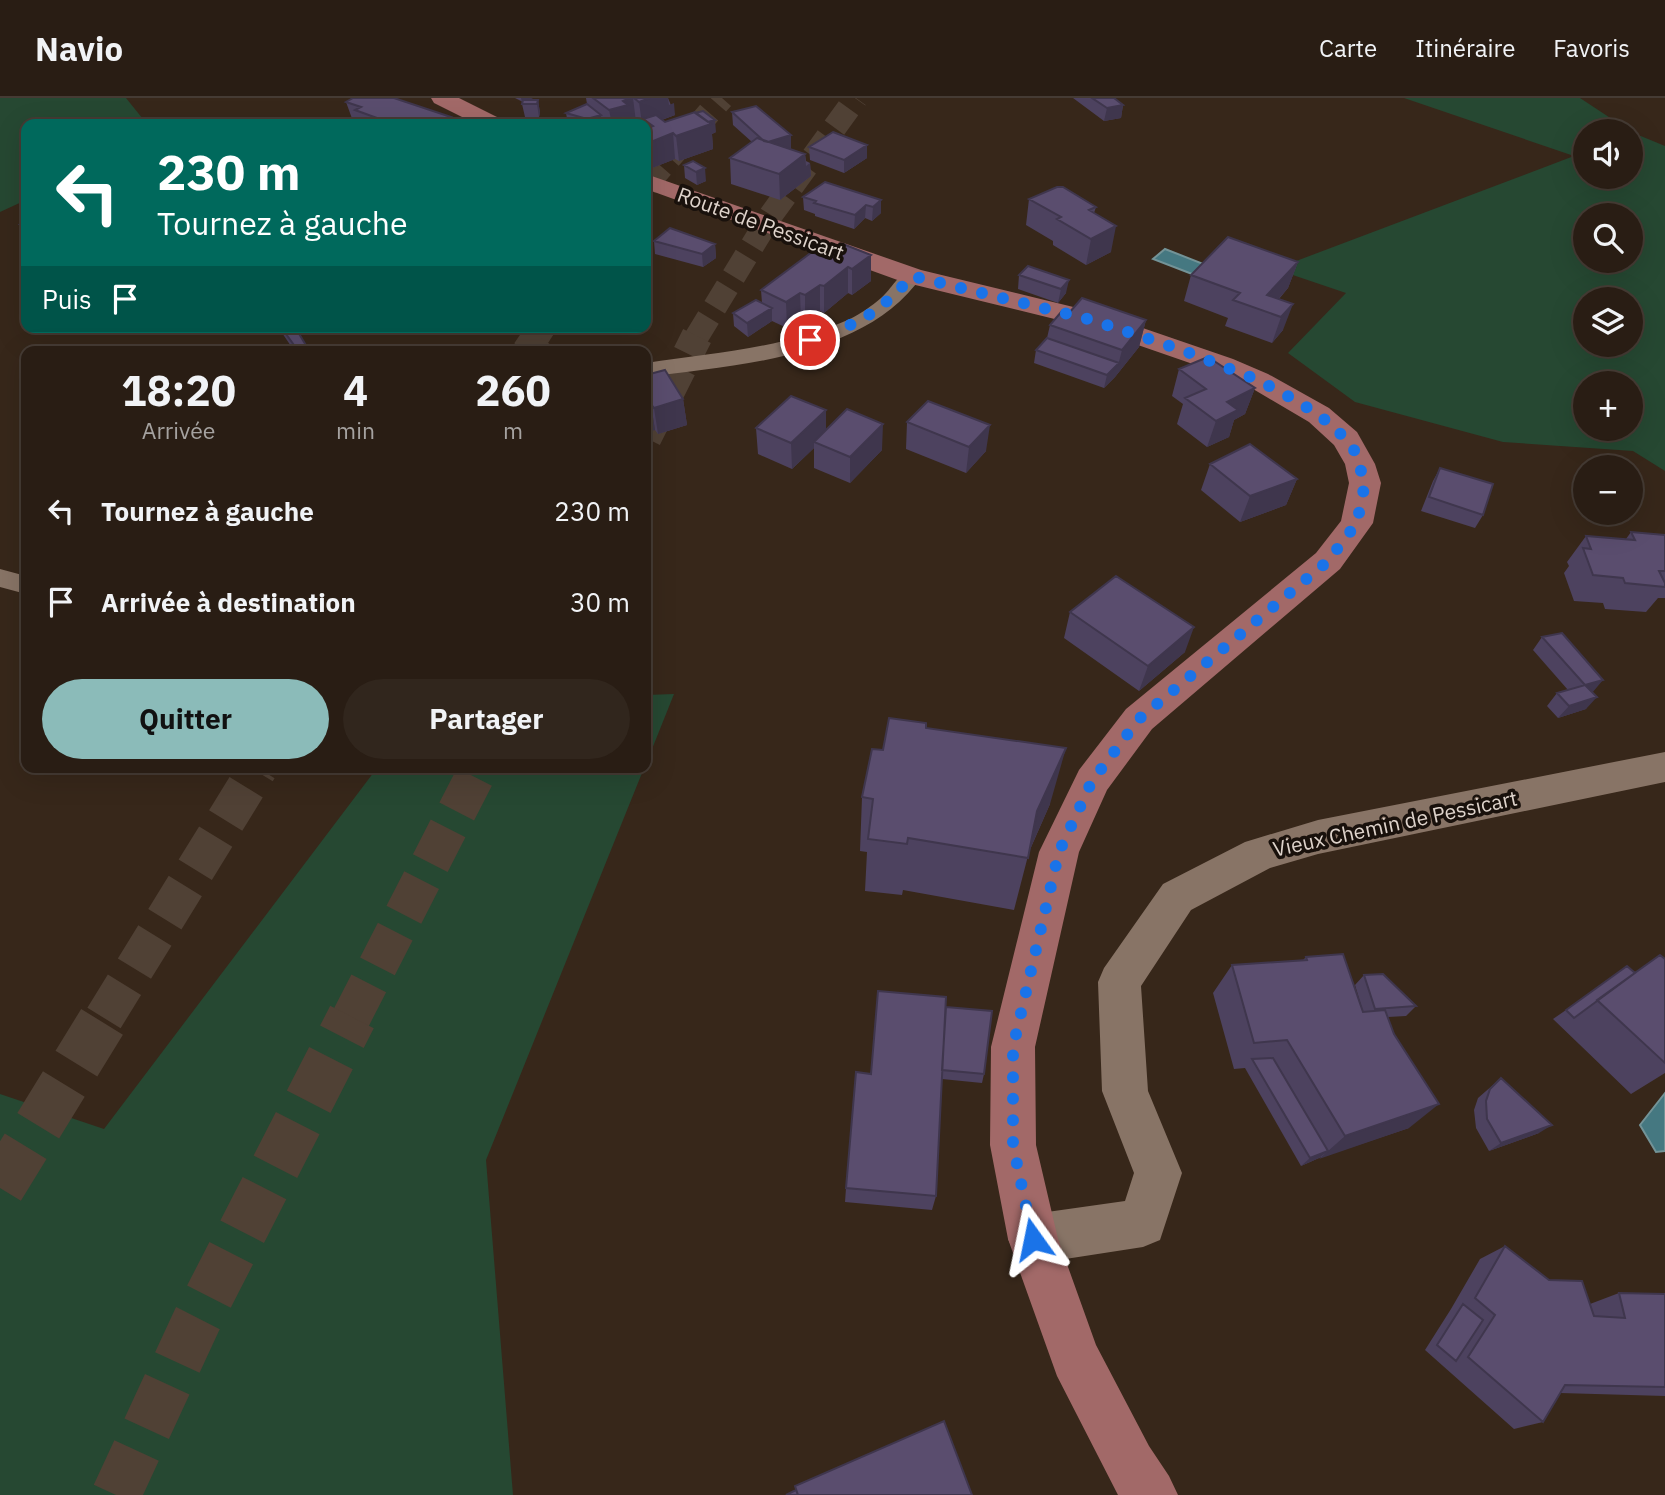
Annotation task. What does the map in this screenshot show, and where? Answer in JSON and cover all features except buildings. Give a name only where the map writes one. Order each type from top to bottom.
[{"type":"street","points":[[442,98],[483,119]]},
{"type":"street","name":"Route de Pessicart","points":[[651,183],[912,276],[1092,320],[1182,350],[1258,380],[1309,409],[1334,426],[1354,450],[1365,483],[1357,523],[1328,561],[1139,719],[1092,781],[1059,852],[1013,1047],[1013,1145],[1033,1239],[1075,1358],[1130,1465],[1150,1495]]},
{"type":"street","name":"Vieux Chemin de Pessicart","points":[[1033,1239],[1143,1223],[1158,1173],[1125,1091],[1119,982],[1177,897],[1259,854],[1318,836],[1665,767]]},
{"type":"lane","points":[[651,369],[775,349],[832,333],[866,318],[888,303],[912,276]]},
{"type":"lane","points":[[0,578],[21,584]]},
{"type":"green space","points":[[0,98],[126,98],[143,119],[21,119],[21,202],[0,212]]},
{"type":"green space","points":[[1404,98],[1580,98],[1612,119],[1573,119],[1573,156]]},
{"type":"green space","points":[[1643,137],[1665,146],[1665,471],[1633,451],[1503,442],[1355,402],[1288,353],[1346,293],[1275,269],[1573,156],[1573,189],[1643,189]]},
{"type":"green space","points":[[674,694],[651,752],[651,695]]},
{"type":"green space","points":[[373,773],[642,773],[486,1160],[513,1495],[0,1495],[0,1094],[104,1129]]},
{"type":"water","points":[[1165,249],[1211,267],[1200,277],[1153,259]]},
{"type":"water","points":[[1665,1093],[1665,1151],[1656,1152],[1640,1125]]},
{"type":"tunnel","points":[[651,179],[722,98]]},
{"type":"tunnel","points":[[696,338],[771,215],[856,98]]},
{"type":"tunnel","points":[[537,338],[540,333]]},
{"type":"tunnel","points":[[531,346],[538,336]]},
{"type":"tunnel","points":[[651,428],[696,338]]},
{"type":"tunnel","points":[[104,1018],[255,773]]},
{"type":"tunnel","points":[[351,1018],[476,773]]},
{"type":"tunnel","points":[[0,1188],[105,1017]]},
{"type":"tunnel","points":[[116,1495],[197,1320],[352,1017]]},
{"type":"route","points":[[810,340],[866,318],[888,303],[912,276],[1050,308],[1137,334],[1223,365],[1299,402],[1334,426],[1346,439],[1354,450],[1365,483],[1357,523],[1328,561],[1139,719],[1092,781],[1059,852],[1013,1047],[1013,1145],[1033,1239]]}]
